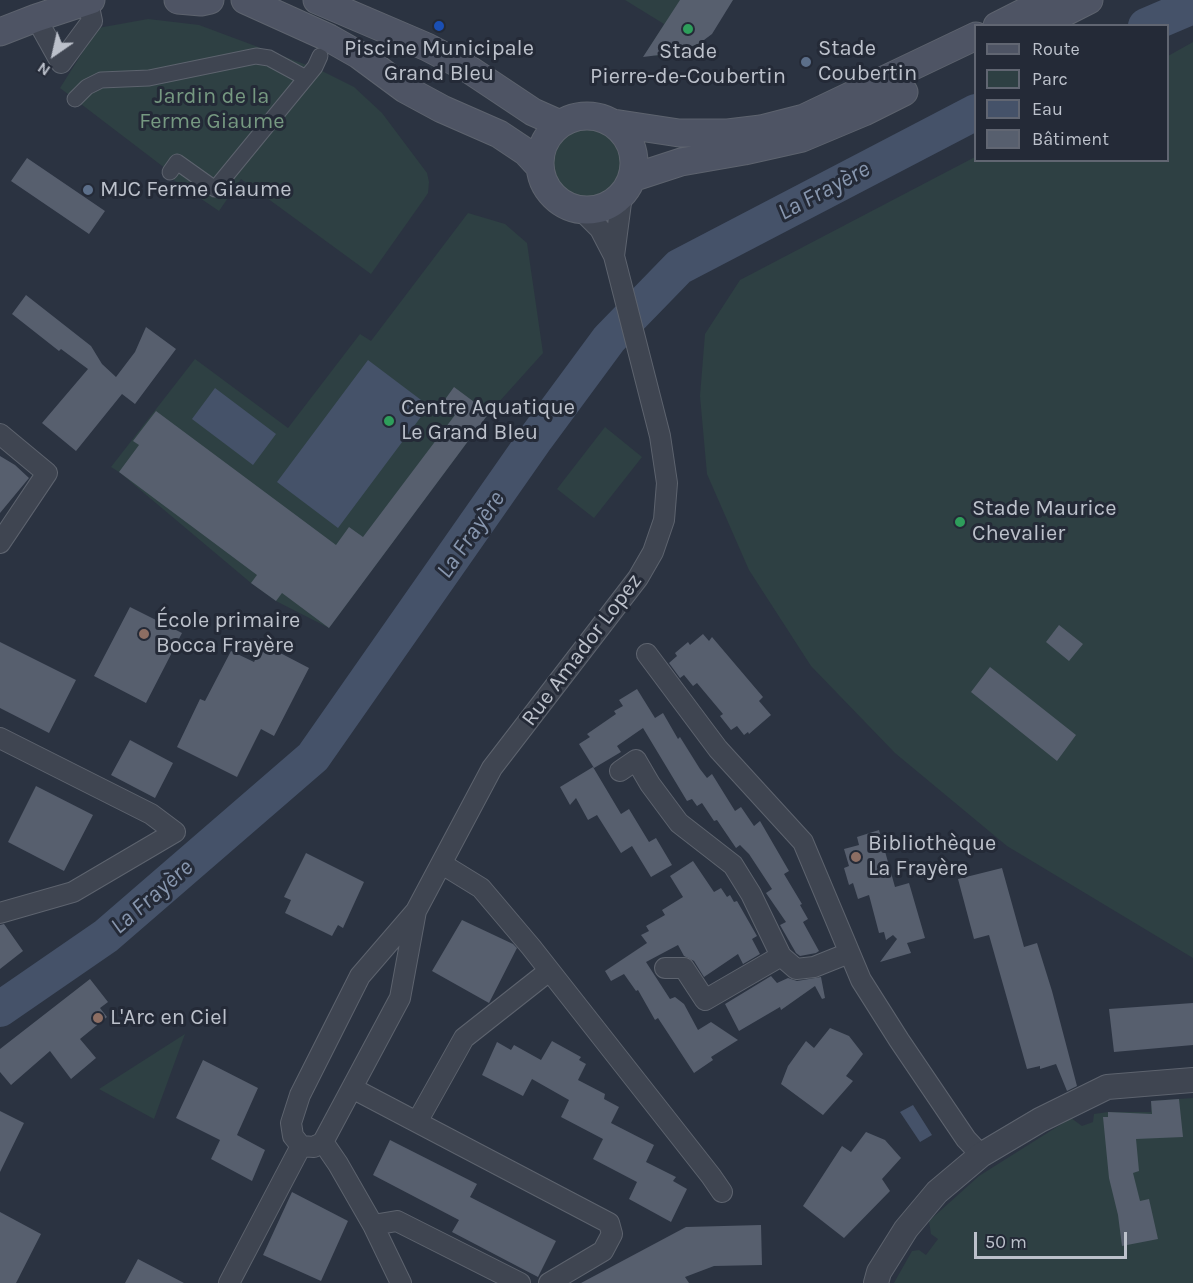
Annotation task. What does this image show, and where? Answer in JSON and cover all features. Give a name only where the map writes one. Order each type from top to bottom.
[{"type":"main road","points":[[178,0],[201,2],[210,0]]},
{"type":"main road","points":[[246,0],[329,38],[359,55],[405,89],[442,109],[499,134],[526,152],[539,166],[546,187],[561,204],[582,211],[597,210],[611,205],[627,187],[681,162],[802,138],[864,112],[974,57]]},
{"type":"main road","points":[[317,0],[335,5],[428,47],[467,68],[518,102],[560,124]]},
{"type":"main road","points":[[1001,24],[1048,0]]},
{"type":"main road","points":[[1042,24],[1089,0]]},
{"type":"main road","points":[[0,18],[90,1]]},
{"type":"main road","points":[[0,32],[41,9]]},
{"type":"main road","points":[[539,166],[541,150],[548,135],[560,124],[573,118],[586,116],[613,123],[679,133],[728,133],[761,129],[804,118],[974,36]]},
{"type":"main road","points":[[613,123],[632,147],[634,162],[627,187]]},
{"type":"street","points":[[41,9],[61,63],[92,21],[90,1]]},
{"type":"street","points":[[75,99],[87,87],[101,80],[148,78],[256,56],[269,58],[306,78]]},
{"type":"street","points":[[170,172],[177,162],[215,189],[315,67],[320,56]]},
{"type":"street","points":[[614,256],[627,187]]},
{"type":"street","points":[[582,211],[600,229],[614,256]]},
{"type":"street","name":"Rue Amador Lopez","points":[[301,1146],[293,1136],[291,1122],[300,1095],[360,976],[416,911],[492,768],[638,578],[653,552],[664,520],[667,483],[660,436],[614,256]]},
{"type":"street","points":[[0,434],[46,473],[0,543]]},
{"type":"street","points":[[647,654],[718,749],[803,842],[861,980],[898,1040],[966,1139],[981,1155]]},
{"type":"street","points":[[0,738],[152,814],[175,832],[73,892],[0,913]]},
{"type":"street","points":[[620,771],[636,760],[650,784],[679,823],[733,865],[751,894],[781,956],[796,969],[814,967],[849,953]]},
{"type":"street","points":[[442,864],[481,888],[722,1192]]},
{"type":"street","name":"Rue Amador Lopez","points":[[322,1142],[400,998],[416,911]]},
{"type":"street","points":[[665,968],[684,969],[705,1000],[781,956]]},
{"type":"street","points":[[417,1122],[464,1038],[549,971]]},
{"type":"street","points":[[874,1279],[906,1229],[937,1192],[981,1155],[1041,1120],[1107,1087],[1193,1080]]},
{"type":"street","points":[[352,1089],[609,1223],[612,1234],[603,1251],[549,1283]]},
{"type":"street","points":[[229,1283],[301,1146],[314,1147],[322,1142],[338,1164],[373,1226],[401,1283]]},
{"type":"street","points":[[373,1226],[397,1221],[520,1283]]},
{"type":"green space","name":"Stade Pierre-de-Coubertin","points":[[625,0],[733,0],[700,43],[675,53],[657,56],[646,53],[664,24]]},
{"type":"green space","name":"Jardin de la Ferme Giaume","points":[[148,19],[199,25],[320,70],[354,87],[382,113],[427,173],[429,182],[428,193],[371,274],[241,179],[219,211],[172,179],[174,175],[60,88],[98,28]]},
{"type":"green space","name":"Stade Maurice Chevalier","points":[[1193,42],[1193,958],[1007,846],[895,753],[811,666],[749,570],[707,474],[700,396],[705,334],[740,280],[974,158],[974,162],[1169,162],[1169,55]]},
{"type":"green space","points":[[587,126],[601,129],[613,137],[621,149],[624,163],[621,177],[613,189],[601,197],[587,200],[573,197],[561,189],[553,177],[550,163],[553,149],[561,137],[573,129]]},
{"type":"green space","name":"Centre Aquatique Le Grand Bleu","points":[[468,213],[505,224],[527,243],[543,353],[489,413],[329,628],[276,601],[251,583],[111,467],[195,359],[288,428],[360,334],[371,341]]},
{"type":"green space","points":[[605,427],[642,457],[594,518],[557,489]]},
{"type":"green space","points":[[185,1034],[154,1119],[99,1089]]},
{"type":"green space","points":[[1193,1098],[1193,1283],[894,1283],[912,1251],[919,1250],[926,1255],[938,1239],[931,1234],[929,1221],[979,1176],[1071,1118],[1082,1126],[1093,1122],[1094,1114],[1151,1112],[1151,1101]]},
{"type":"water","points":[[368,360],[429,406],[338,528],[277,482]]},
{"type":"water","points":[[215,388],[276,434],[253,465],[192,419]]},
{"type":"water","points":[[913,1105],[932,1135],[920,1142],[900,1112]]},
{"type":"building","name":"Stade Pierre-de-Coubertin","points":[[680,0],[733,0],[712,34],[700,43],[675,53],[643,57]]},
{"type":"building","points":[[27,158],[105,211],[89,234],[11,181]]},
{"type":"building","points":[[26,295],[91,346],[102,364],[116,377],[135,352],[146,327],[176,349],[135,404],[122,394],[76,451],[42,423],[88,369],[61,349],[59,351],[12,314]]},
{"type":"building","points":[[454,387],[489,413],[329,628],[282,593],[276,601],[251,583],[257,575],[119,472],[139,445],[133,441],[156,411],[336,545],[349,527],[363,537],[455,415],[441,405]]},
{"type":"building","points":[[0,456],[15,465],[29,478],[0,513]]},
{"type":"building","points":[[130,607],[182,633],[146,703],[94,676]]},
{"type":"building","points":[[1059,625],[1083,644],[1069,661],[1046,642]]},
{"type":"building","points":[[703,634],[709,641],[712,637],[763,697],[759,701],[771,715],[749,734],[748,732],[744,735],[737,726],[731,730],[720,716],[723,714],[697,683],[693,686],[684,675],[680,678],[669,663],[677,656],[675,653],[688,642],[690,645]]},
{"type":"building","points":[[0,642],[76,680],[49,733],[0,708]]},
{"type":"building","points":[[263,644],[309,668],[274,736],[261,729],[237,777],[177,747],[200,699],[205,701],[231,651],[254,662]]},
{"type":"building","points":[[990,667],[1076,735],[1057,761],[971,692]]},
{"type":"building","points":[[637,689],[655,718],[663,713],[678,739],[680,737],[707,778],[712,774],[735,811],[741,807],[754,826],[760,821],[789,871],[784,874],[802,904],[800,905],[808,919],[803,922],[819,951],[800,956],[796,953],[780,925],[786,922],[766,893],[772,889],[749,854],[740,845],[736,848],[702,803],[697,806],[692,799],[687,801],[643,728],[617,746],[621,752],[594,768],[579,744],[590,737],[587,734],[616,714],[614,711],[623,706],[619,700]]},
{"type":"building","points":[[130,740],[173,763],[155,798],[111,775]]},
{"type":"building","points":[[593,767],[621,814],[629,809],[649,842],[656,838],[672,865],[651,877],[632,846],[621,853],[597,815],[588,820],[576,798],[570,805],[560,787]]},
{"type":"building","points":[[36,786],[93,815],[64,871],[8,842]]},
{"type":"building","points":[[879,830],[895,887],[909,883],[925,938],[907,943],[911,953],[880,962],[897,939],[893,935],[886,940],[884,932],[879,933],[869,895],[858,899],[853,883],[849,885],[844,868],[849,866],[844,849],[859,845],[857,837]]},
{"type":"building","points":[[306,853],[364,882],[343,928],[338,925],[332,936],[285,913],[291,900],[284,897]]},
{"type":"building","points":[[693,861],[714,892],[721,888],[727,897],[730,895],[734,902],[737,901],[757,936],[752,939],[760,954],[743,964],[738,954],[704,977],[694,961],[684,956],[678,945],[646,962],[670,999],[675,997],[684,1004],[698,1030],[711,1022],[738,1040],[711,1057],[713,1060],[694,1073],[658,1018],[655,1020],[638,990],[636,991],[624,974],[611,981],[605,971],[647,943],[641,935],[649,931],[646,926],[665,915],[662,910],[683,897],[670,876]]},
{"type":"building","points":[[1002,868],[1024,947],[1037,943],[1052,991],[1077,1086],[1067,1091],[1056,1064],[1040,1069],[1040,1066],[1027,1069],[989,935],[974,939],[958,879]]},
{"type":"building","points":[[462,920],[517,948],[489,1003],[432,971]]},
{"type":"building","points":[[4,924],[23,951],[0,969],[0,925]]},
{"type":"building","points":[[771,976],[777,983],[788,978],[797,981],[821,977],[825,998],[822,999],[815,986],[781,1010],[780,1007],[739,1031],[725,1004]]},
{"type":"building","points":[[90,979],[108,1002],[100,1008],[107,1017],[80,1039],[96,1058],[71,1079],[50,1051],[11,1085],[0,1072],[0,1049]]},
{"type":"building","points":[[1193,1003],[1193,1045],[1114,1052],[1109,1009]]},
{"type":"building","points":[[830,1028],[849,1036],[863,1054],[846,1076],[853,1081],[823,1115],[781,1084],[788,1066],[806,1041],[814,1048]]},
{"type":"building","points":[[552,1041],[581,1057],[579,1060],[586,1064],[578,1080],[605,1094],[604,1099],[619,1107],[611,1123],[654,1145],[646,1162],[676,1177],[673,1181],[687,1189],[671,1222],[629,1199],[637,1182],[593,1159],[603,1139],[561,1117],[569,1100],[532,1079],[523,1096],[482,1075],[497,1042],[511,1050],[514,1045],[541,1060]]},
{"type":"building","points":[[203,1060],[258,1088],[237,1135],[265,1150],[252,1181],[211,1159],[220,1140],[176,1118]]},
{"type":"building","points":[[1179,1099],[1183,1137],[1136,1139],[1139,1171],[1133,1173],[1140,1201],[1149,1199],[1158,1239],[1122,1246],[1118,1215],[1109,1178],[1103,1117],[1108,1117],[1108,1112],[1152,1114],[1151,1101]]},
{"type":"building","points":[[0,1111],[24,1123],[0,1172]]},
{"type":"building","points":[[866,1132],[885,1140],[901,1158],[882,1179],[890,1191],[844,1238],[803,1206],[842,1146],[851,1152]]},
{"type":"building","points":[[390,1140],[477,1184],[470,1197],[556,1241],[538,1277],[452,1232],[459,1220],[373,1175]]},
{"type":"building","points":[[292,1192],[348,1221],[321,1281],[263,1255]]},
{"type":"building","points":[[0,1212],[41,1234],[16,1283],[0,1283]]},
{"type":"building","points":[[761,1225],[762,1265],[714,1266],[685,1277],[689,1283],[581,1283],[686,1227]]},
{"type":"building","points":[[138,1259],[184,1283],[125,1283]]},
{"type":"waterway","name":"La Frayère","points":[[1151,24],[1193,6]]},
{"type":"waterway","name":"La Frayère","points":[[0,1009],[106,936],[313,757],[536,438],[609,339],[679,267],[974,113]]},
{"type":"place","name":"Piscine Municipale Grand Bleu","points":[[439,26]]},
{"type":"place","name":"Stade Pierre-de-Coubertin","points":[[688,29]]},
{"type":"place","name":"Stade Coubertin","points":[[806,62]]},
{"type":"place","name":"MJC Ferme Giaume","points":[[88,190]]},
{"type":"place","name":"Centre Aquatique Le Grand Bleu","points":[[389,421]]},
{"type":"place","name":"Stade Maurice Chevalier","points":[[960,522]]},
{"type":"place","name":"École primaire Bocca Frayère","points":[[144,634]]},
{"type":"place","name":"Bibliothèque La Frayère","points":[[856,857]]},
{"type":"place","name":"L'Arc en Ciel","points":[[98,1018]]}]
